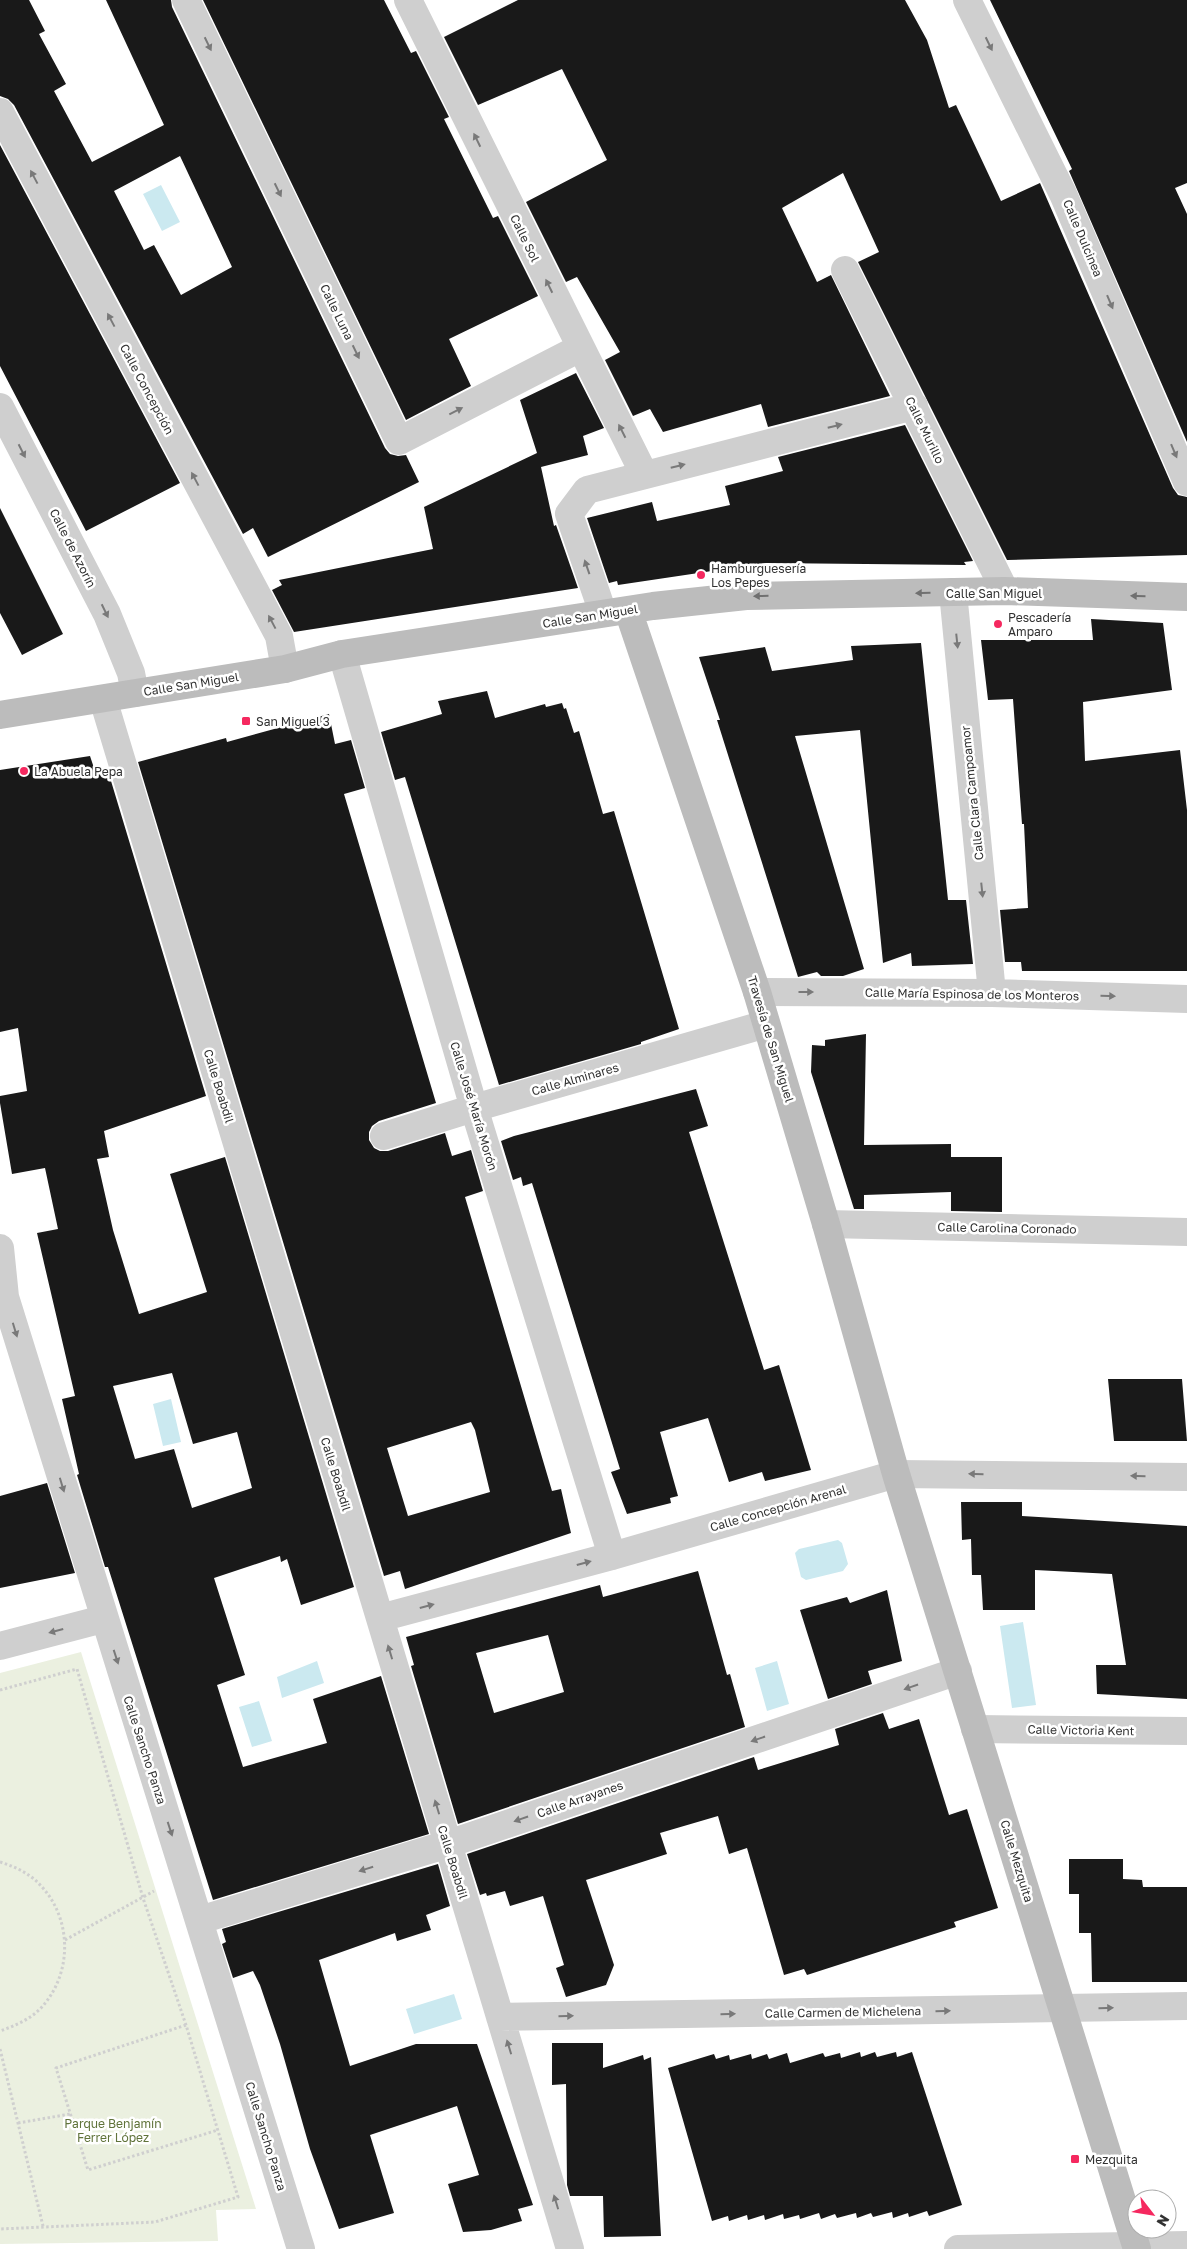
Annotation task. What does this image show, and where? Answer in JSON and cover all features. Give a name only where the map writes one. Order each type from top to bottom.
[{"type":"street","name":"Calle Luna","points":[[186,0],[399,441],[580,348]]},
{"type":"street","name":"Calle Sol","points":[[408,0],[644,474]]},
{"type":"street","name":"Calle Dulcinea","points":[[967,0],[1064,194],[1187,482]]},
{"type":"street","name":"Calle Concepción","points":[[0,112],[279,636],[285,669]]},
{"type":"street","name":"Calle Murillo","points":[[845,270],[1005,592]]},
{"type":"street","points":[[615,612],[570,514],[588,490],[644,474],[914,406]]},
{"type":"street","name":"Calle de Azorín","points":[[0,407],[107,614],[131,673],[135,693]]},
{"type":"street","name":"Calle Clara Campoamor","points":[[953,592],[992,993]]},
{"type":"street","name":"Calle San Miguel","points":[[0,714],[285,669],[342,654],[615,612],[746,596],[1005,592],[1187,601]]},
{"type":"street","name":"Travesía de San Miguel","points":[[615,612],[757,992],[826,1224],[896,1474]]},
{"type":"street","name":"Calle José María Morón","points":[[342,654],[474,1108],[612,1556]]},
{"type":"street","name":"Calle Boabdil","points":[[103,699],[570,2249]]},
{"type":"street","name":"Calle María Espinosa de los Monteros","points":[[757,992],[992,993],[1187,999]]},
{"type":"street","name":"Calle Alminares","points":[[384,1136],[474,1108],[766,1024]]},
{"type":"street","name":"Calle Carolina Coronado","points":[[826,1224],[1187,1232]]},
{"type":"street","name":"Calle Sancho Panza","points":[[0,1248],[5,1297],[301,2249]]},
{"type":"street","name":"Calle Concepción Arenal","points":[[380,1618],[612,1556],[896,1474],[1187,1476]]},
{"type":"street","name":"Calle Mezquita","points":[[896,1474],[1137,2247]]},
{"type":"street","points":[[0,1646],[104,1619]]},
{"type":"street","name":"Calle Arrayanes","points":[[200,1920],[448,1844],[958,1671]]},
{"type":"street","name":"Calle Victoria Kent","points":[[975,1729],[1187,1731]]},
{"type":"street","name":"Calle Carmen de Michelena","points":[[500,2017],[1187,2006]]},
{"type":"street","points":[[958,2249],[1187,2245]]},
{"type":"path","points":[[0,1690],[77,1669],[143,1898],[186,2025],[238,2197],[155,2222],[0,2229]]},
{"type":"path","points":[[0,1862],[19,1869],[42,1887],[59,1912],[65,1940],[63,1966],[54,1989],[39,2009],[19,2024],[0,2031]]},
{"type":"path","points":[[65,1940],[143,1898]]},
{"type":"path","points":[[186,2025],[56,2068],[70,2114],[88,2170],[218,2130]]},
{"type":"path","points":[[0,2049],[43,2226]]},
{"type":"path","points":[[18,2123],[70,2114]]},
{"type":"green space","name":"Parque Benjamín Ferrer López","points":[[81,1652],[256,2209],[216,2210],[218,2241],[0,2244],[0,1673]]},
{"type":"water","points":[[161,185],[180,222],[162,231],[143,194]]},
{"type":"water","points":[[171,1399],[181,1442],[163,1446],[153,1404]]},
{"type":"water","points":[[838,1540],[842,1543],[848,1564],[843,1571],[806,1580],[801,1577],[795,1553],[799,1549]]},
{"type":"water","points":[[1023,1622],[1036,1705],[1012,1708],[1000,1626]]},
{"type":"water","points":[[317,1661],[324,1683],[282,1698],[277,1677]]},
{"type":"water","points":[[777,1661],[789,1704],[767,1711],[755,1668]]},
{"type":"water","points":[[259,1701],[272,1741],[252,1747],[239,1707]]},
{"type":"water","points":[[454,1994],[462,2019],[414,2034],[406,2009]]},
{"type":"building","points":[[0,0],[29,0],[45,31],[39,34],[66,84],[54,91],[92,162],[164,125],[106,0],[171,0],[172,7],[385,448],[390,454],[406,455],[419,482],[268,557],[253,528],[243,534],[14,105],[8,99],[0,96]],"holes":[[[180,156],[232,267],[181,295],[154,245],[144,250],[114,191]]]},
{"type":"building","points":[[203,0],[384,0],[411,53],[416,51],[449,117],[444,119],[493,218],[498,216],[538,296],[449,339],[471,386],[406,420]]},
{"type":"building","points":[[518,0],[905,0],[927,40],[949,108],[956,105],[1001,201],[1040,183],[1173,488],[1178,495],[1187,497],[1187,555],[1007,560],[858,262],[879,252],[843,173],[782,208],[817,282],[831,275],[890,396],[768,427],[761,404],[663,432],[650,409],[633,416],[605,360],[620,352],[577,277],[566,282],[526,202],[607,160],[562,69],[478,105],[444,37]]},
{"type":"building","points":[[990,0],[1187,0],[1187,183],[1175,188],[1187,214],[1187,442],[1069,171],[1072,169]]},
{"type":"building","points":[[0,145],[180,483],[86,531],[0,366]]},
{"type":"building","points":[[576,373],[604,428],[583,436],[588,455],[541,467],[554,526],[556,525],[578,588],[294,632],[272,590],[282,585],[279,580],[433,549],[424,507],[537,453],[520,400]]},
{"type":"building","points":[[905,425],[973,561],[964,562],[966,565],[766,563],[618,585],[617,581],[609,583],[587,518],[652,502],[657,521],[730,505],[725,486],[783,471],[778,457]]},
{"type":"building","points":[[0,508],[63,634],[22,655],[0,613]]},
{"type":"building","points":[[1091,619],[1163,623],[1172,690],[1083,702],[1085,761],[1180,750],[1187,810],[1187,971],[1022,971],[1021,962],[1005,962],[1000,910],[1028,908],[1024,824],[1022,824],[1013,699],[988,700],[981,640],[1093,640]]},
{"type":"building","points":[[921,643],[948,900],[966,900],[973,964],[912,966],[911,953],[883,963],[860,730],[795,736],[864,969],[843,976],[821,976],[817,972],[798,977],[699,657],[765,647],[772,671],[853,660],[851,646]]},
{"type":"building","points":[[487,691],[495,718],[545,704],[546,707],[562,703],[564,709],[566,708],[574,733],[579,731],[603,814],[614,811],[679,1029],[641,1042],[641,1044],[499,1085],[405,777],[395,780],[381,732],[442,714],[438,701]]},
{"type":"building","points":[[329,714],[335,744],[351,740],[365,788],[344,794],[436,1103],[379,1121],[372,1126],[369,1132],[369,1140],[374,1148],[380,1151],[388,1151],[445,1133],[452,1156],[471,1150],[483,1191],[465,1197],[552,1491],[561,1489],[571,1533],[405,1589],[400,1571],[384,1576],[138,762],[226,738],[227,742]],"holes":[[[471,1422],[475,1430],[490,1492],[408,1516],[387,1448]]]},
{"type":"building","points":[[90,756],[96,774],[108,771],[206,1096],[104,1131],[109,1157],[97,1159],[113,1230],[139,1314],[207,1292],[170,1174],[225,1157],[354,1587],[301,1605],[287,1559],[281,1562],[280,1556],[214,1578],[245,1675],[217,1685],[243,1767],[327,1743],[313,1699],[381,1676],[429,1834],[213,1900],[77,1475],[79,1474],[62,1399],[75,1396],[37,1233],[58,1229],[45,1168],[12,1174],[0,1096],[27,1091],[18,1028],[0,1032],[0,770]],"holes":[[[172,1373],[193,1444],[237,1432],[252,1488],[192,1508],[174,1449],[135,1459],[113,1386]]]},
{"type":"building","points":[[866,1034],[864,1145],[951,1144],[951,1157],[1002,1157],[1002,1212],[951,1211],[951,1192],[864,1195],[864,1209],[854,1209],[811,1072],[812,1045],[825,1046],[825,1040]]},
{"type":"building","points":[[696,1089],[708,1126],[689,1132],[764,1370],[779,1365],[811,1470],[765,1481],[762,1472],[729,1482],[708,1418],[660,1432],[678,1496],[670,1498],[671,1503],[627,1514],[611,1472],[620,1469],[532,1183],[523,1186],[521,1177],[513,1180],[501,1141]]},
{"type":"building","points":[[1108,1379],[1182,1379],[1187,1441],[1114,1441]]},
{"type":"building","points":[[47,1483],[75,1573],[0,1588],[0,1496]]},
{"type":"building","points":[[961,1502],[1022,1502],[1022,1516],[1187,1526],[1187,1699],[1097,1694],[1096,1665],[1126,1665],[1112,1574],[1035,1570],[1035,1610],[983,1610],[981,1575],[972,1575],[971,1539],[962,1540]]},
{"type":"building","points":[[698,1571],[727,1675],[730,1674],[745,1727],[458,1824],[411,1666],[414,1665],[406,1637],[600,1585],[603,1597]],"holes":[[[548,1635],[564,1692],[494,1713],[476,1653]]]},
{"type":"building","points":[[887,1590],[902,1661],[868,1671],[872,1684],[828,1699],[800,1610],[847,1597],[850,1603]]},
{"type":"building","points":[[883,1713],[889,1729],[919,1719],[949,1815],[967,1809],[998,1908],[954,1922],[956,1927],[807,1975],[804,1969],[784,1975],[747,1848],[729,1854],[718,1816],[660,1833],[667,1854],[586,1880],[614,1965],[606,1985],[566,1997],[556,1968],[564,1965],[543,1896],[510,1906],[505,1891],[487,1896],[486,1893],[480,1895],[467,1854],[754,1757],[758,1770],[839,1745],[835,1729]]},
{"type":"building","points":[[1069,1859],[1123,1859],[1123,1879],[1142,1880],[1143,1887],[1187,1887],[1187,1982],[1092,1982],[1091,1933],[1079,1933],[1079,1894],[1069,1894]]},
{"type":"building","points":[[438,1864],[450,1906],[426,1915],[431,1930],[397,1941],[395,1933],[319,1960],[350,2066],[416,2044],[477,2044],[533,2205],[518,2209],[522,2221],[491,2230],[463,2232],[448,2184],[479,2175],[457,2106],[370,2135],[394,2213],[339,2229],[310,2149],[280,2044],[260,1985],[253,1971],[233,1978],[222,1944],[226,1942],[222,1929]]},
{"type":"building","points":[[552,2043],[603,2043],[603,2068],[643,2055],[644,2060],[651,2057],[661,2236],[604,2237],[603,2196],[570,2196],[567,2185],[566,2084],[552,2085]]},
{"type":"building","points":[[860,2052],[861,2057],[875,2052],[877,2057],[896,2052],[897,2057],[912,2052],[962,2205],[929,2216],[927,2211],[909,2217],[908,2213],[893,2218],[892,2212],[873,2217],[871,2213],[857,2218],[856,2213],[837,2218],[835,2214],[821,2219],[819,2213],[800,2219],[799,2215],[784,2219],[783,2214],[765,2220],[764,2215],[748,2220],[747,2215],[729,2221],[728,2216],[712,2221],[668,2068],[714,2054],[716,2059],[729,2055],[730,2060],[751,2054],[752,2059],[767,2054],[769,2059],[787,2053],[790,2063],[823,2053],[825,2057],[840,2053],[841,2058]]},
{"type":"place","name":"Hamburguesería Los Pepes","points":[[701,575]]},
{"type":"place","name":"Pescadería Amparo","points":[[998,624]]},
{"type":"place","name":"San Miguel 3","points":[[246,721]]},
{"type":"place","name":"La Abuela Pepa","points":[[24,771]]},
{"type":"place","name":"Mezquita","points":[[1075,2159]]}]
